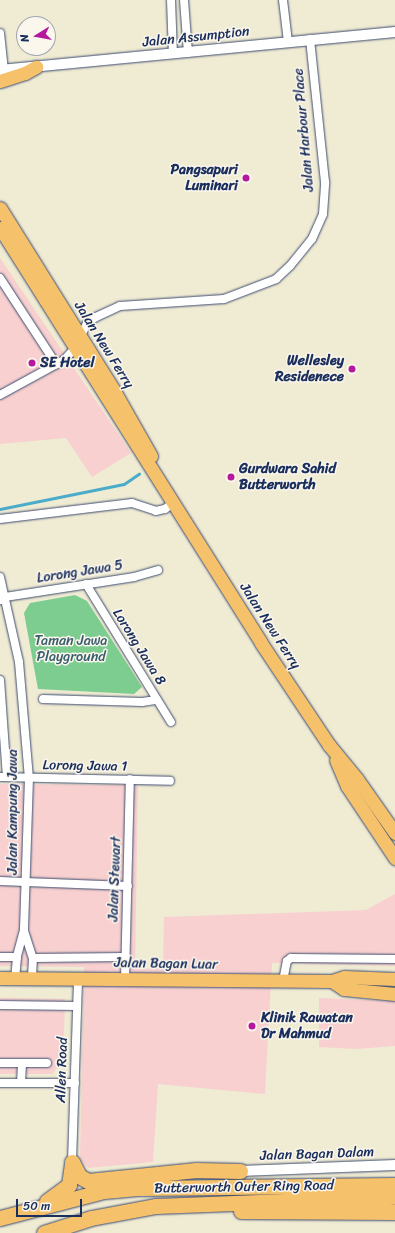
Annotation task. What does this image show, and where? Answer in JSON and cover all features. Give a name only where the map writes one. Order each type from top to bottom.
[{"type":"highway","points":[[72,1162],[79,1176],[88,1181],[196,1170],[240,1171]]},
{"type":"highway","points":[[34,1208],[66,1189],[70,1180],[72,1162]]},
{"type":"highway","points":[[104,1192],[152,1181],[240,1171]]},
{"type":"highway","name":"Butterworth Outer Ring Road","points":[[0,1218],[34,1208],[104,1192],[186,1187],[395,1185]]},
{"type":"highway","name":"Butterworth Outer Ring Road","points":[[44,1233],[91,1218],[138,1208],[174,1205],[395,1197]]},
{"type":"highway","points":[[174,1205],[262,1212],[395,1212]]},
{"type":"main road","points":[[1,73],[25,73],[36,67]]},
{"type":"main road","name":"Jalan New Ferry","points":[[0,208],[5,230],[151,472],[174,502]]},
{"type":"main road","name":"Jalan New Ferry","points":[[5,230],[80,335],[157,466],[174,502],[238,608],[329,745],[357,778],[395,833]]},
{"type":"main road","name":"Jalan New Ferry","points":[[329,745],[347,786],[395,858]]},
{"type":"main road","name":"Jalan Bagan Luar","points":[[0,978],[283,981],[332,981],[344,977],[395,979]]},
{"type":"main road","name":"Jalan Bagan Luar","points":[[332,981],[344,989],[395,994]]},
{"type":"street","points":[[171,0],[173,54]]},
{"type":"street","points":[[184,0],[188,53]]},
{"type":"street","points":[[283,0],[288,42]]},
{"type":"street","name":"Jalan Assumption","points":[[36,67],[188,53],[310,39],[395,32]]},
{"type":"street","points":[[0,33],[1,73]]},
{"type":"street","name":"Jalan Harbour Place","points":[[75,348],[87,323],[96,316],[120,306],[224,299],[276,279],[312,239],[323,214],[325,182],[310,39]]},
{"type":"street","points":[[0,278],[56,364]]},
{"type":"street","points":[[0,395],[64,360],[75,348]]},
{"type":"street","points":[[0,519],[132,503],[156,511],[165,509],[174,502]]},
{"type":"street","name":"Lorong Jawa 5","points":[[2,598],[158,570]]},
{"type":"street","name":"Jalan Kampung Jawa","points":[[0,577],[2,598],[19,662],[30,778],[24,930],[17,958],[15,978]]},
{"type":"street","name":"Lorong Jawa 8","points":[[86,584],[170,722]]},
{"type":"street","points":[[0,680],[3,777]]},
{"type":"street","points":[[43,699],[142,702],[156,700]]},
{"type":"street","name":"Lorong Jawa 1","points":[[3,777],[170,780]]},
{"type":"street","name":"Jalan Stewart","points":[[125,979],[130,779]]},
{"type":"street","points":[[0,881],[128,886]]},
{"type":"street","name":"Jalan Kampung Jawa","points":[[24,930],[33,958],[32,978]]},
{"type":"street","points":[[0,957],[17,958]]},
{"type":"street","points":[[33,958],[126,957]]},
{"type":"street","points":[[283,981],[287,961],[291,958],[395,959]]},
{"type":"street","name":"Allen Road","points":[[72,1162],[78,979]]},
{"type":"street","points":[[0,1006],[77,1006]]},
{"type":"street","points":[[0,1063],[47,1063]]},
{"type":"street","points":[[21,1083],[22,1063]]},
{"type":"street","points":[[0,1083],[75,1083]]},
{"type":"street","name":"Jalan Bagan Dalam","points":[[240,1171],[395,1165]]},
{"type":"shaded area","points":[[0,258],[131,453],[92,477],[66,438],[0,444]]},
{"type":"shaded area","points":[[0,784],[138,785],[135,969],[163,968],[164,917],[366,910],[395,894],[395,966],[272,963],[265,1094],[158,1084],[153,1162],[88,1168],[80,1159],[84,967],[0,966]]},
{"type":"shaded area","points":[[0,998],[65,999],[63,1061],[52,1074],[0,1074]]},
{"type":"shaded area","points":[[319,998],[395,1001],[395,1046],[356,1049],[319,1047]]},
{"type":"green space","name":"Taman Jawa Playground","points":[[75,595],[87,601],[142,687],[134,694],[38,689],[24,613],[30,603]]},
{"type":"waterway","points":[[0,509],[124,484],[139,474]]},
{"type":"place","name":"Pangsapuri Luminari","points":[[246,178]]},
{"type":"place","name":"SE Hotel","points":[[32,363]]},
{"type":"place","name":"Wellesley Residenece","points":[[352,369]]},
{"type":"place","name":"Gurdwara Sahid Butterworth","points":[[231,477]]},
{"type":"place","name":"Klinik Rawatan Dr Mahmud","points":[[252,1026]]}]
